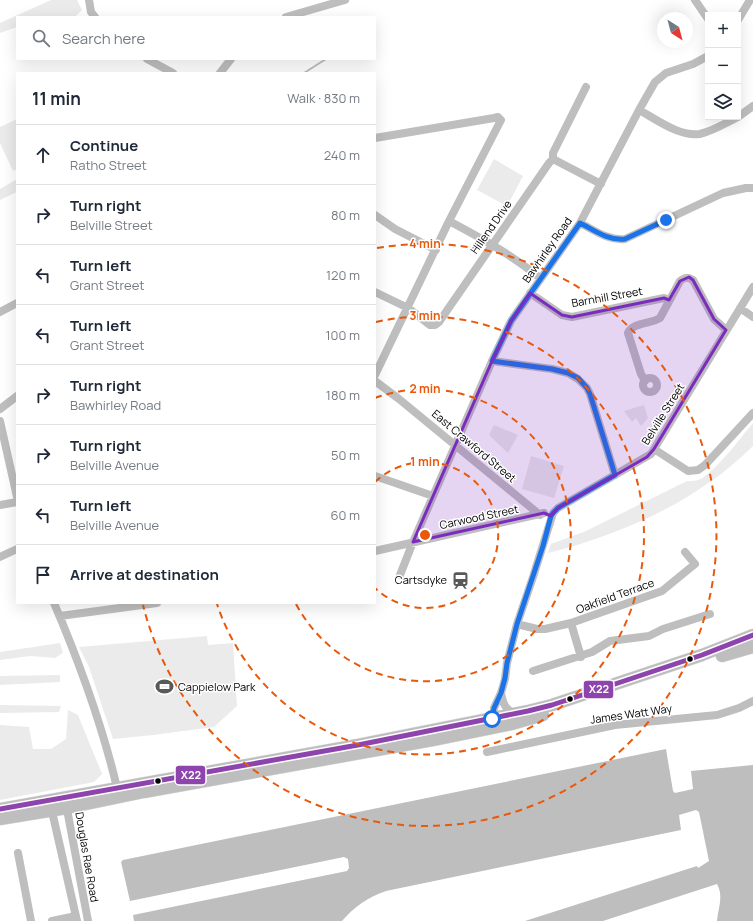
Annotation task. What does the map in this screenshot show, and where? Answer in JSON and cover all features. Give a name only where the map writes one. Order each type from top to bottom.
[{"type":"highway","points":[[493,723],[515,714],[568,700],[702,655],[753,635]]},
{"type":"highway","points":[[0,809],[66,802],[258,767],[360,754],[493,723],[554,712],[745,648],[753,647]]},
{"type":"highway","points":[[0,819],[51,804]]},
{"type":"street","points":[[89,0],[91,12],[94,16]]},
{"type":"street","points":[[289,16],[345,0]]},
{"type":"street","points":[[695,0],[705,15]]},
{"type":"street","points":[[741,15],[750,0]]},
{"type":"street","name":"Bawhirley Road","points":[[400,575],[433,496],[511,321],[580,223],[655,82],[666,74],[694,64],[705,58]]},
{"type":"street","points":[[221,72],[230,60]]},
{"type":"street","points":[[157,61],[172,72]]},
{"type":"street","points":[[586,87],[553,153],[554,159],[601,184]]},
{"type":"street","points":[[571,97],[580,101]]},
{"type":"street","points":[[741,115],[753,106]]},
{"type":"street","points":[[639,110],[675,129],[688,134],[700,134],[717,128],[732,120]]},
{"type":"street","points":[[376,138],[498,117],[500,120],[449,221],[376,373]]},
{"type":"street","name":"Hillend Drive","points":[[408,308],[430,325],[435,325],[439,322],[549,163],[554,159]]},
{"type":"street","points":[[580,223],[608,238],[618,240],[625,239],[723,193],[753,188]]},
{"type":"street","points":[[376,216],[395,229],[436,250]]},
{"type":"street","points":[[449,221],[493,245],[528,268],[540,278]]},
{"type":"street","points":[[645,381],[641,374],[628,333],[630,329],[634,327],[660,318],[680,281],[689,277],[694,280],[714,319],[726,330]]},
{"type":"street","name":"Belville Street","points":[[552,514],[558,508],[647,457],[654,449],[753,287]]},
{"type":"street","points":[[376,292],[408,308]]},
{"type":"street","name":"Barnhill Street","points":[[530,293],[562,315],[572,316],[664,298],[669,300]]},
{"type":"street","points":[[0,312],[16,304]]},
{"type":"street","points":[[740,308],[753,317]]},
{"type":"street","points":[[492,361],[552,369],[568,373],[578,378],[590,394],[615,475]]},
{"type":"street","name":"East Crawford Street","points":[[376,381],[540,515]]},
{"type":"street","points":[[0,409],[16,397]]},
{"type":"street","points":[[654,449],[686,470],[695,471],[705,465],[753,413]]},
{"type":"street","points":[[0,421],[3,452],[16,494]]},
{"type":"street","points":[[376,476],[433,496]]},
{"type":"street","points":[[0,505],[16,502]]},
{"type":"street","points":[[493,723],[494,708],[501,693],[517,624],[552,514],[546,513],[540,515]]},
{"type":"street","name":"Carwood Street","points":[[376,551],[540,515]]},
{"type":"street","points":[[0,557],[16,549]]},
{"type":"street","name":"Oakfield Terrace","points":[[517,624],[537,629],[545,629],[571,623],[662,591],[695,564],[684,552]]},
{"type":"street","points":[[54,604],[72,645],[107,747],[118,792]]},
{"type":"street","points":[[60,616],[150,604]]},
{"type":"street","points":[[533,672],[581,657],[610,641],[649,636],[663,629],[710,614]]},
{"type":"street","points":[[571,623],[581,657]]},
{"type":"street","points":[[501,693],[503,703],[506,708],[515,714]]},
{"type":"street","name":"James Watt Way","points":[[488,752],[615,725],[717,715],[739,708],[753,701]]},
{"type":"street","name":"Douglas Rae Road","points":[[66,802],[88,921]]},
{"type":"street","name":"Douglas Rae Road","points":[[51,804],[76,919]]},
{"type":"street","points":[[18,853],[30,921]]},
{"type":"street","points":[[52,921],[76,919]]},
{"type":"highlighted area","points":[[689,277],[693,280],[714,319],[726,330],[654,449],[647,457],[558,508],[551,516],[544,513],[413,542],[492,361],[511,321],[530,293],[562,315],[572,317],[664,298],[669,300],[680,281]]},
{"type":"shaded area","points":[[51,0],[77,0],[82,10],[76,16],[16,16],[16,27],[0,33],[0,23]]},
{"type":"shaded area","points":[[16,119],[16,170],[13,171],[0,143],[0,127]]},
{"type":"shaded area","points":[[494,159],[523,176],[507,206],[477,190]]},
{"type":"shaded area","points":[[16,180],[16,192],[0,200],[0,189]]},
{"type":"shaded area","points":[[644,405],[648,418],[641,426],[636,418],[632,422],[624,411]]},
{"type":"shaded area","points":[[753,423],[753,446],[731,466],[684,499],[658,513],[604,536],[548,553],[551,544],[586,531],[687,481],[702,478],[724,458]]},
{"type":"shaded area","points":[[494,425],[518,435],[508,453],[489,435]]},
{"type":"shaded area","points":[[531,456],[564,466],[554,498],[522,489]]},
{"type":"shaded area","name":"Cappielow Park","points":[[207,636],[208,645],[233,643],[237,706],[214,727],[113,739],[89,667],[79,647]]},
{"type":"shaded area","points":[[60,643],[63,653],[55,658],[30,656],[0,660],[0,652]]},
{"type":"shaded area","points":[[60,675],[60,682],[0,685],[0,676]]},
{"type":"shaded area","points":[[0,705],[61,706],[59,712],[0,713]]},
{"type":"shaded area","points":[[68,710],[78,715],[102,774],[94,782],[0,800],[0,725],[29,727],[33,749],[51,749],[66,739]]},
{"type":"shaded area","points":[[666,749],[673,791],[675,793],[693,789],[691,771],[753,765],[753,921],[717,921],[720,893],[717,884],[603,921],[525,921],[697,866],[698,868],[709,861],[699,812],[696,810],[679,815],[681,830],[386,891],[373,896],[362,903],[351,911],[342,921],[134,921],[133,915],[347,871],[349,868],[348,859],[344,857],[130,901],[121,862],[123,860]]},
{"type":"waterway","points":[[306,72],[324,60]]},
{"type":"transit line","name":"X22","points":[[0,809],[358,745],[528,711],[552,705],[702,655],[753,635]]},
{"type":"place","name":"Cartsdyke","points":[[460,580]]},
{"type":"place","name":"Cappielow Park","points":[[165,687]]},
{"type":"route","points":[[492,719],[494,708],[501,693],[505,678],[507,663],[517,624],[543,546],[551,516],[558,508],[615,475],[594,404],[587,388],[578,378],[568,373],[552,369],[492,361],[511,321],[580,223],[608,238],[618,240],[625,239],[666,220]]}]
